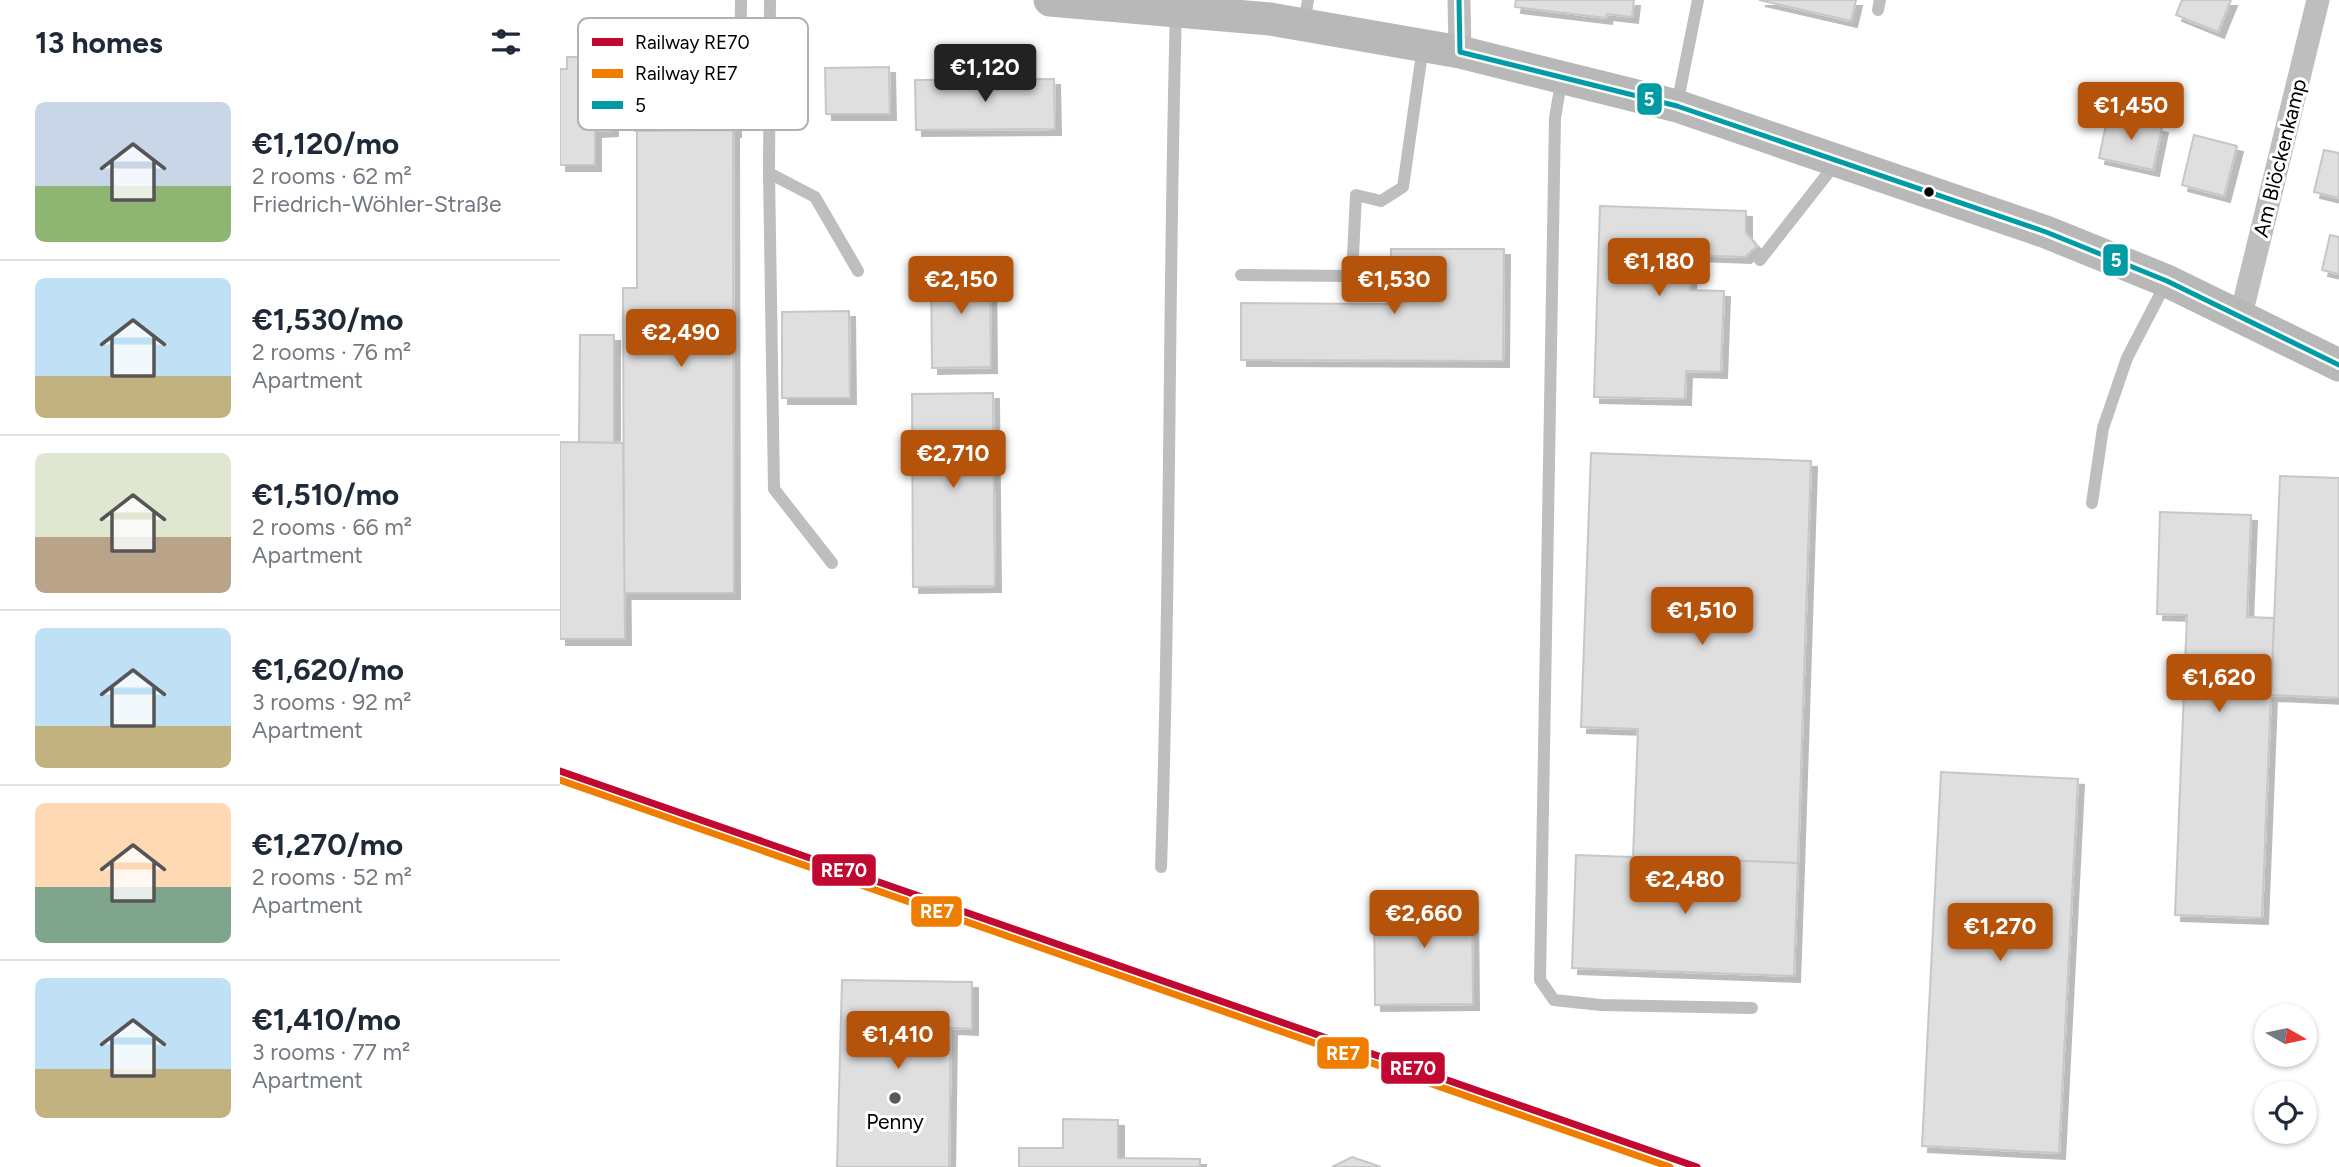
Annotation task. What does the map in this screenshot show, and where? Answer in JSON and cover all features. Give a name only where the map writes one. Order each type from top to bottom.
[{"type":"street","points":[[1049,0],[1176,11],[1225,8],[1306,12],[1423,46],[1460,52],[1677,106],[2046,232],[2167,281],[2339,365]]},
{"type":"street","points":[[1459,0],[1460,52]]},
{"type":"street","name":"Am Blöckenkamp","points":[[2241,316],[2318,0]]},
{"type":"lane","points":[[741,0],[741,18]]},
{"type":"lane","points":[[770,0],[770,18]]},
{"type":"lane","points":[[1677,106],[1698,0]]},
{"type":"lane","points":[[1161,866],[1168,687],[1170,225],[1176,11]]},
{"type":"lane","points":[[1241,275],[1352,276],[1356,195],[1381,201],[1403,187],[1423,46]]},
{"type":"lane","points":[[1562,77],[1554,131],[1540,980],[1554,1000],[1601,1005],[1752,1008]]},
{"type":"lane","points":[[769,130],[774,489],[832,563]]},
{"type":"lane","points":[[1760,260],[1836,162]]},
{"type":"lane","points":[[769,173],[815,197],[858,271]]},
{"type":"lane","points":[[2092,503],[2103,428],[2127,358],[2167,281]]},
{"type":"building","points":[[1516,0],[1634,0],[1632,17],[1607,14],[1606,18],[1515,7]]},
{"type":"building","points":[[1759,0],[1856,0],[1851,21]]},
{"type":"building","points":[[2182,0],[2231,0],[2218,32],[2176,15]]},
{"type":"building","points":[[567,57],[578,57],[578,130],[612,130],[595,131],[595,165],[560,165],[560,69],[567,69]]},
{"type":"building","points":[[889,67],[890,114],[826,114],[825,68]]},
{"type":"building","points":[[1054,79],[1055,129],[916,130],[915,80]]},
{"type":"building","points":[[2108,115],[2162,127],[2153,170],[2099,158]]},
{"type":"building","points":[[635,130],[735,130],[735,131]]},
{"type":"building","points":[[733,130],[734,593],[624,593],[623,288],[637,288],[637,131]]},
{"type":"building","points":[[2194,135],[2237,146],[2224,196],[2182,185]]},
{"type":"building","points":[[2324,150],[2339,153],[2339,198],[2314,192]]},
{"type":"building","points":[[1600,206],[1746,211],[1746,233],[1757,246],[1745,257],[1691,255],[1690,290],[1724,291],[1721,372],[1686,371],[1685,399],[1594,397]]},
{"type":"building","points":[[2330,235],[2339,237],[2339,274],[2322,270]]},
{"type":"building","points":[[1391,249],[1504,249],[1503,361],[1241,360],[1241,303],[1390,304]]},
{"type":"building","points":[[931,264],[990,264],[991,367],[932,368]]},
{"type":"building","points":[[849,311],[850,398],[782,398],[782,312]]},
{"type":"building","points":[[580,335],[614,335],[614,443],[579,442]]},
{"type":"building","points":[[993,393],[995,586],[913,587],[912,394]]},
{"type":"building","points":[[560,442],[623,443],[625,639],[560,639]]},
{"type":"building","points":[[1591,453],[1811,461],[1798,863],[1633,858],[1638,729],[1581,727]]},
{"type":"building","points":[[2280,476],[2339,478],[2339,698],[2271,695]]},
{"type":"building","points":[[2160,512],[2251,515],[2247,617],[2274,618],[2262,918],[2175,915],[2187,615],[2157,614]]},
{"type":"building","points":[[1941,772],[2078,779],[2059,1153],[1922,1146]]},
{"type":"building","points":[[1576,855],[1798,863],[1794,976],[1572,968]]},
{"type":"building","points":[[1472,895],[1473,1004],[1375,1005],[1374,897]]},
{"type":"building","name":"Penny","points":[[842,980],[972,982],[972,1029],[951,1028],[949,1167],[837,1167]]},
{"type":"building","points":[[1063,1119],[1118,1120],[1118,1158],[1200,1159],[1200,1167],[1019,1167],[1019,1148],[1063,1148]]},
{"type":"building","points":[[1352,1157],[1381,1167],[1332,1167]]},
{"type":"rail line","name":"RE70","points":[[560,771],[1697,1167]]},
{"type":"rail line","name":"RE7","points":[[560,780],[1670,1167]]},
{"type":"transit line","name":"5","points":[[1459,0],[1460,52],[1677,106],[2046,232],[2167,281],[2339,365]]},
{"type":"place","name":"Penny","points":[[895,1098]]}]
